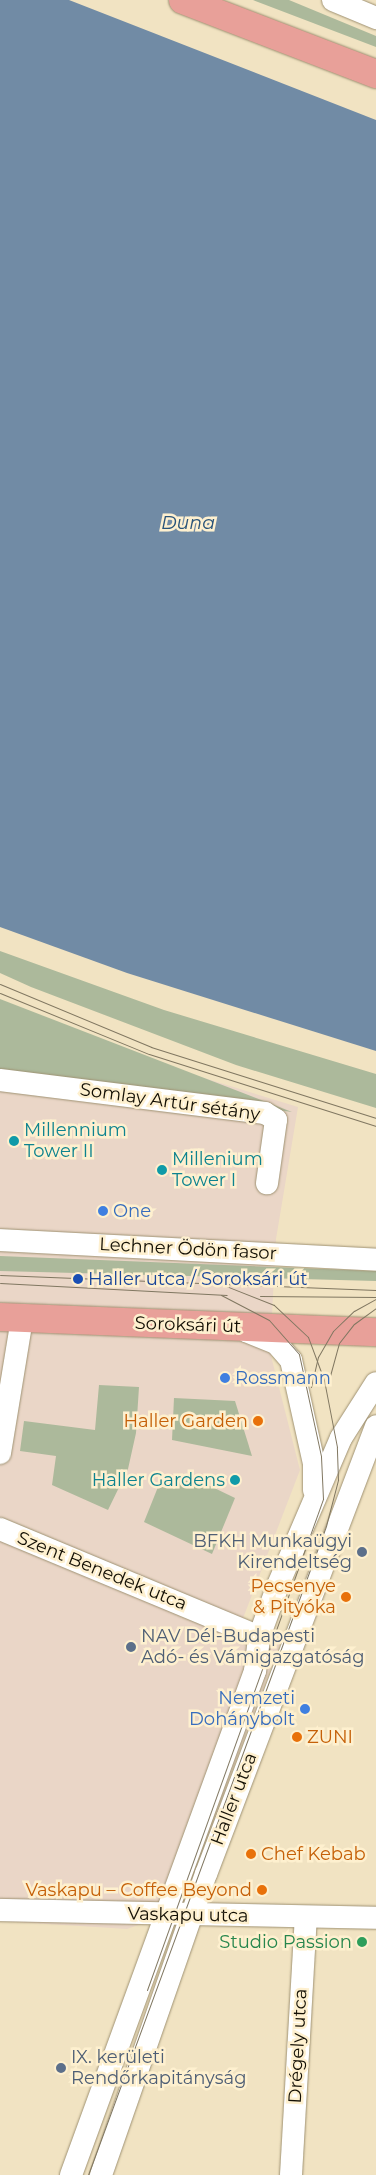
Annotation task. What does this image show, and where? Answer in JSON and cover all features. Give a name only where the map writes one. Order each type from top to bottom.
[{"type":"main road","points":[[183,0],[376,74]]},
{"type":"main road","name":"Soroksári út","points":[[11,1317],[376,1332]]},
{"type":"street","points":[[333,0],[376,18]]},
{"type":"street","name":"Somlay Artúr sétány","points":[[0,1080],[265,1113],[276,1120],[266,1183]]},
{"type":"street","name":"Lechner Ödön fasor","points":[[0,1240],[376,1260]]},
{"type":"street","points":[[0,1453],[11,1317]]},
{"type":"street","name":"Haller utca","points":[[228,1326],[276,1343],[291,1360],[314,1464],[314,1494]]},
{"type":"street","name":"Haller utca","points":[[71,2175],[255,1671],[259,1637],[314,1494],[341,1438],[376,1383]]},
{"type":"street","name":"Haller utca","points":[[101,2175],[194,1914],[376,1426]]},
{"type":"street","name":"Szent Benedek utca","points":[[0,1529],[259,1637]]},
{"type":"street","name":"Vaskapu utca","points":[[0,1910],[376,1918]]},
{"type":"street","name":"Drégely utca","points":[[291,2175],[306,1917]]},
{"type":"shaded area","points":[[0,1002],[146,1060],[298,1107],[276,1239],[270,1352],[300,1470],[240,1626],[280,1644],[180,1910],[127,1929],[0,1921]]},
{"type":"green space","points":[[253,0],[289,0],[376,36],[376,47]]},
{"type":"green space","points":[[0,951],[164,1010],[376,1074],[376,1108],[236,1065],[31,987],[0,973]]},
{"type":"green space","points":[[0,999],[292,1112],[0,1072]]},
{"type":"green space","points":[[0,1256],[376,1271],[376,1281],[0,1271]]},
{"type":"green space","points":[[99,1385],[139,1387],[136,1433],[128,1469],[108,1510],[52,1485],[56,1456],[20,1451],[24,1421],[95,1430]]},
{"type":"green space","points":[[174,1398],[235,1401],[252,1456],[172,1440]]},
{"type":"green space","points":[[162,1477],[206,1484],[235,1498],[212,1554],[144,1522]]},
{"type":"water","name":"Duna","points":[[0,0],[69,0],[376,120],[376,1051],[127,973],[0,927]]},
{"type":"tram line","points":[[0,984],[151,1047],[376,1118]]},
{"type":"tram line","points":[[0,993],[149,1054],[376,1126]]},
{"type":"tram line","points":[[0,1275],[376,1290]]},
{"type":"tram line","points":[[0,1283],[227,1295]]},
{"type":"tram line","points":[[88,2175],[326,1526],[338,1480],[337,1447],[324,1380],[308,1337],[274,1305],[226,1286]]},
{"type":"tram line","points":[[147,1990],[323,1499],[321,1456],[299,1354],[269,1320],[221,1295]]},
{"type":"tram line","points":[[260,1296],[376,1297]]},
{"type":"tram line","points":[[311,1387],[318,1357],[333,1331],[354,1311],[376,1299]]},
{"type":"tram line","points":[[328,1383],[339,1343],[354,1324],[376,1308]]},
{"type":"place","name":"Millennium Tower II","points":[[14,1141]]},
{"type":"place","name":"Millenium Tower I","points":[[162,1170]]},
{"type":"place","name":"One","points":[[103,1211]]},
{"type":"place","name":"Haller utca / Soroksári út","points":[[78,1279]]},
{"type":"place","name":"Rossmann","points":[[225,1378]]},
{"type":"place","name":"Haller Garden","points":[[258,1421]]},
{"type":"place","name":"Haller Gardens","points":[[235,1480]]},
{"type":"place","name":"BFKH Munkaügyi Kirendeltség","points":[[362,1552]]},
{"type":"place","name":"Pecsenye & Pityóka","points":[[346,1597]]},
{"type":"place","name":"NAV Dél-Budapesti Adó- és Vámigazgatóság","points":[[131,1647]]},
{"type":"place","name":"Nemzeti Dohánybolt","points":[[305,1709]]},
{"type":"place","name":"ZUNI","points":[[297,1737]]},
{"type":"place","name":"Chef Kebab","points":[[251,1854]]},
{"type":"place","name":"Vaskapu – Coffee Beyond","points":[[262,1890]]},
{"type":"place","name":"Studio Passion","points":[[362,1942]]},
{"type":"place","name":"IX. kerületi Rendőrkapitányság","points":[[61,2068]]}]
